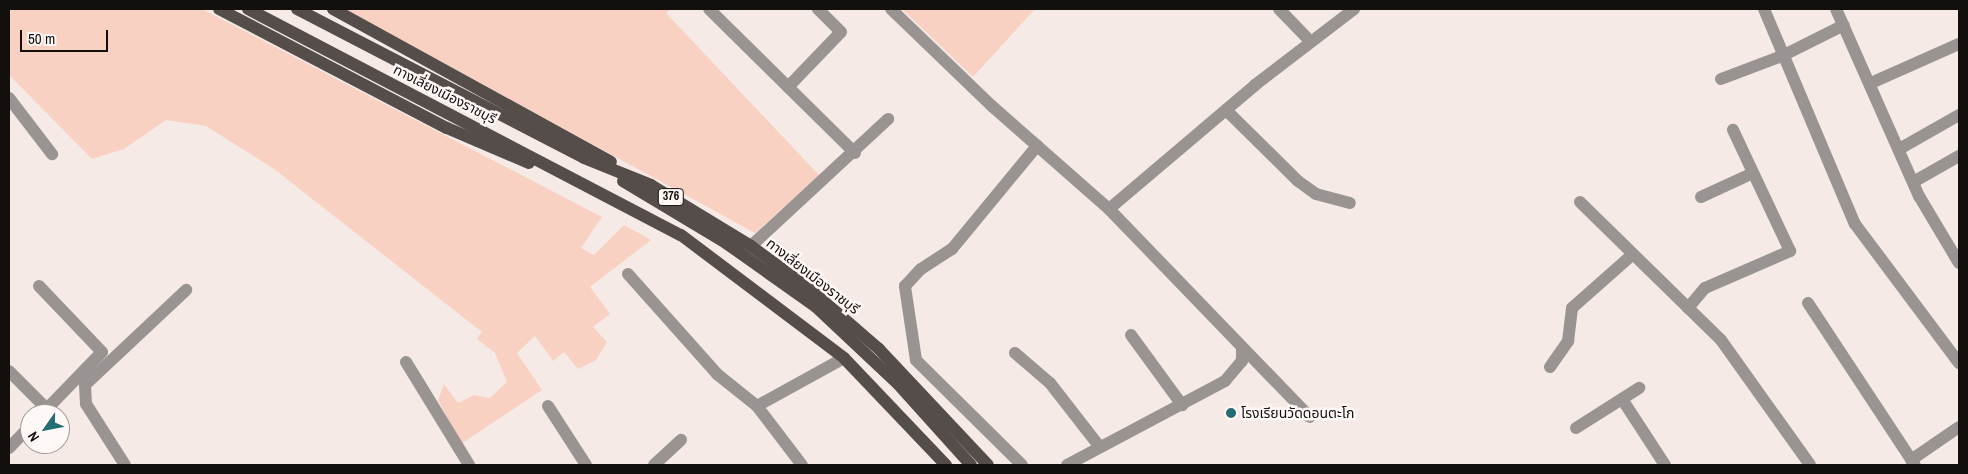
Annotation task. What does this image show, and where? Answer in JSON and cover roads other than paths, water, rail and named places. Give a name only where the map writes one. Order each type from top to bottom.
[{"type":"main road","points":[[220,9],[447,128],[625,204]]},
{"type":"main road","name":"ทางเลี่ยงเมืองราชบุรี","points":[[248,9],[625,204],[753,278],[808,318],[900,404],[955,465]]},
{"type":"main road","name":"ทางเลี่ยงเมืองราชบุรี","points":[[297,9],[584,158],[720,239],[816,307],[898,384],[971,465]]},
{"type":"main road","points":[[333,9],[651,185]]},
{"type":"main road","name":"ทางเลี่ยงเมืองราชบุรี","points":[[584,158],[651,185],[751,246],[812,290],[878,349],[988,465]]},
{"type":"main road","name":"ทางเลี่ยงเมืองราชบุรี","points":[[681,235],[844,358],[946,465]]},
{"type":"street","points":[[709,9],[854,153]]},
{"type":"street","points":[[788,87],[841,32],[818,9]]},
{"type":"street","points":[[891,9],[1037,146],[1109,209],[1310,417]]},
{"type":"street","points":[[1279,9],[1309,40]]},
{"type":"street","points":[[1109,209],[1309,40],[1354,9]]},
{"type":"street","points":[[1764,9],[1782,56],[1856,224],[1959,362]]},
{"type":"street","points":[[1836,9],[1934,225],[1959,263]]},
{"type":"street","points":[[1721,79],[1782,56],[1844,25]]},
{"type":"street","points":[[1871,83],[1959,44]]},
{"type":"street","points":[[9,98],[52,154]]},
{"type":"street","points":[[1226,110],[1298,181],[1316,194],[1350,203]]},
{"type":"street","points":[[1900,148],[1959,115]]},
{"type":"street","points":[[751,246],[854,153],[888,118]]},
{"type":"street","points":[[1688,308],[1705,288],[1790,251],[1733,130]]},
{"type":"street","points":[[1022,465],[966,405],[916,360],[905,286],[921,269],[952,249],[1037,146]]},
{"type":"street","points":[[1915,181],[1959,156]]},
{"type":"street","points":[[1701,197],[1753,173]]},
{"type":"street","points":[[1580,202],[1632,255],[1721,340],[1810,465]]},
{"type":"street","points":[[1550,366],[1568,341],[1572,308],[1632,255]]},
{"type":"street","points":[[628,274],[717,374],[757,406],[802,465]]},
{"type":"street","points":[[39,286],[102,352],[52,404]]},
{"type":"street","points":[[125,465],[86,404],[85,386],[186,290]]},
{"type":"street","points":[[1808,303],[1913,463],[1959,427]]},
{"type":"street","points":[[1131,335],[1182,405]]},
{"type":"street","points":[[1067,465],[1099,446],[1182,405],[1236,372],[1242,361],[1242,348]]},
{"type":"street","points":[[1015,353],[1050,383],[1099,446]]},
{"type":"street","points":[[757,406],[844,358]]},
{"type":"street","points":[[406,362],[469,465]]},
{"type":"street","points":[[9,371],[37,404]]},
{"type":"street","points":[[1576,428],[1639,388]]},
{"type":"street","points":[[1622,399],[1665,465]]},
{"type":"street","points":[[548,406],[586,465]]},
{"type":"street","points":[[9,448],[20,436]]},
{"type":"street","points":[[654,465],[681,440]]},
{"type":"place","name":"โรงเรียนวัดดอนตะโก","points":[[1231,413]]}]
